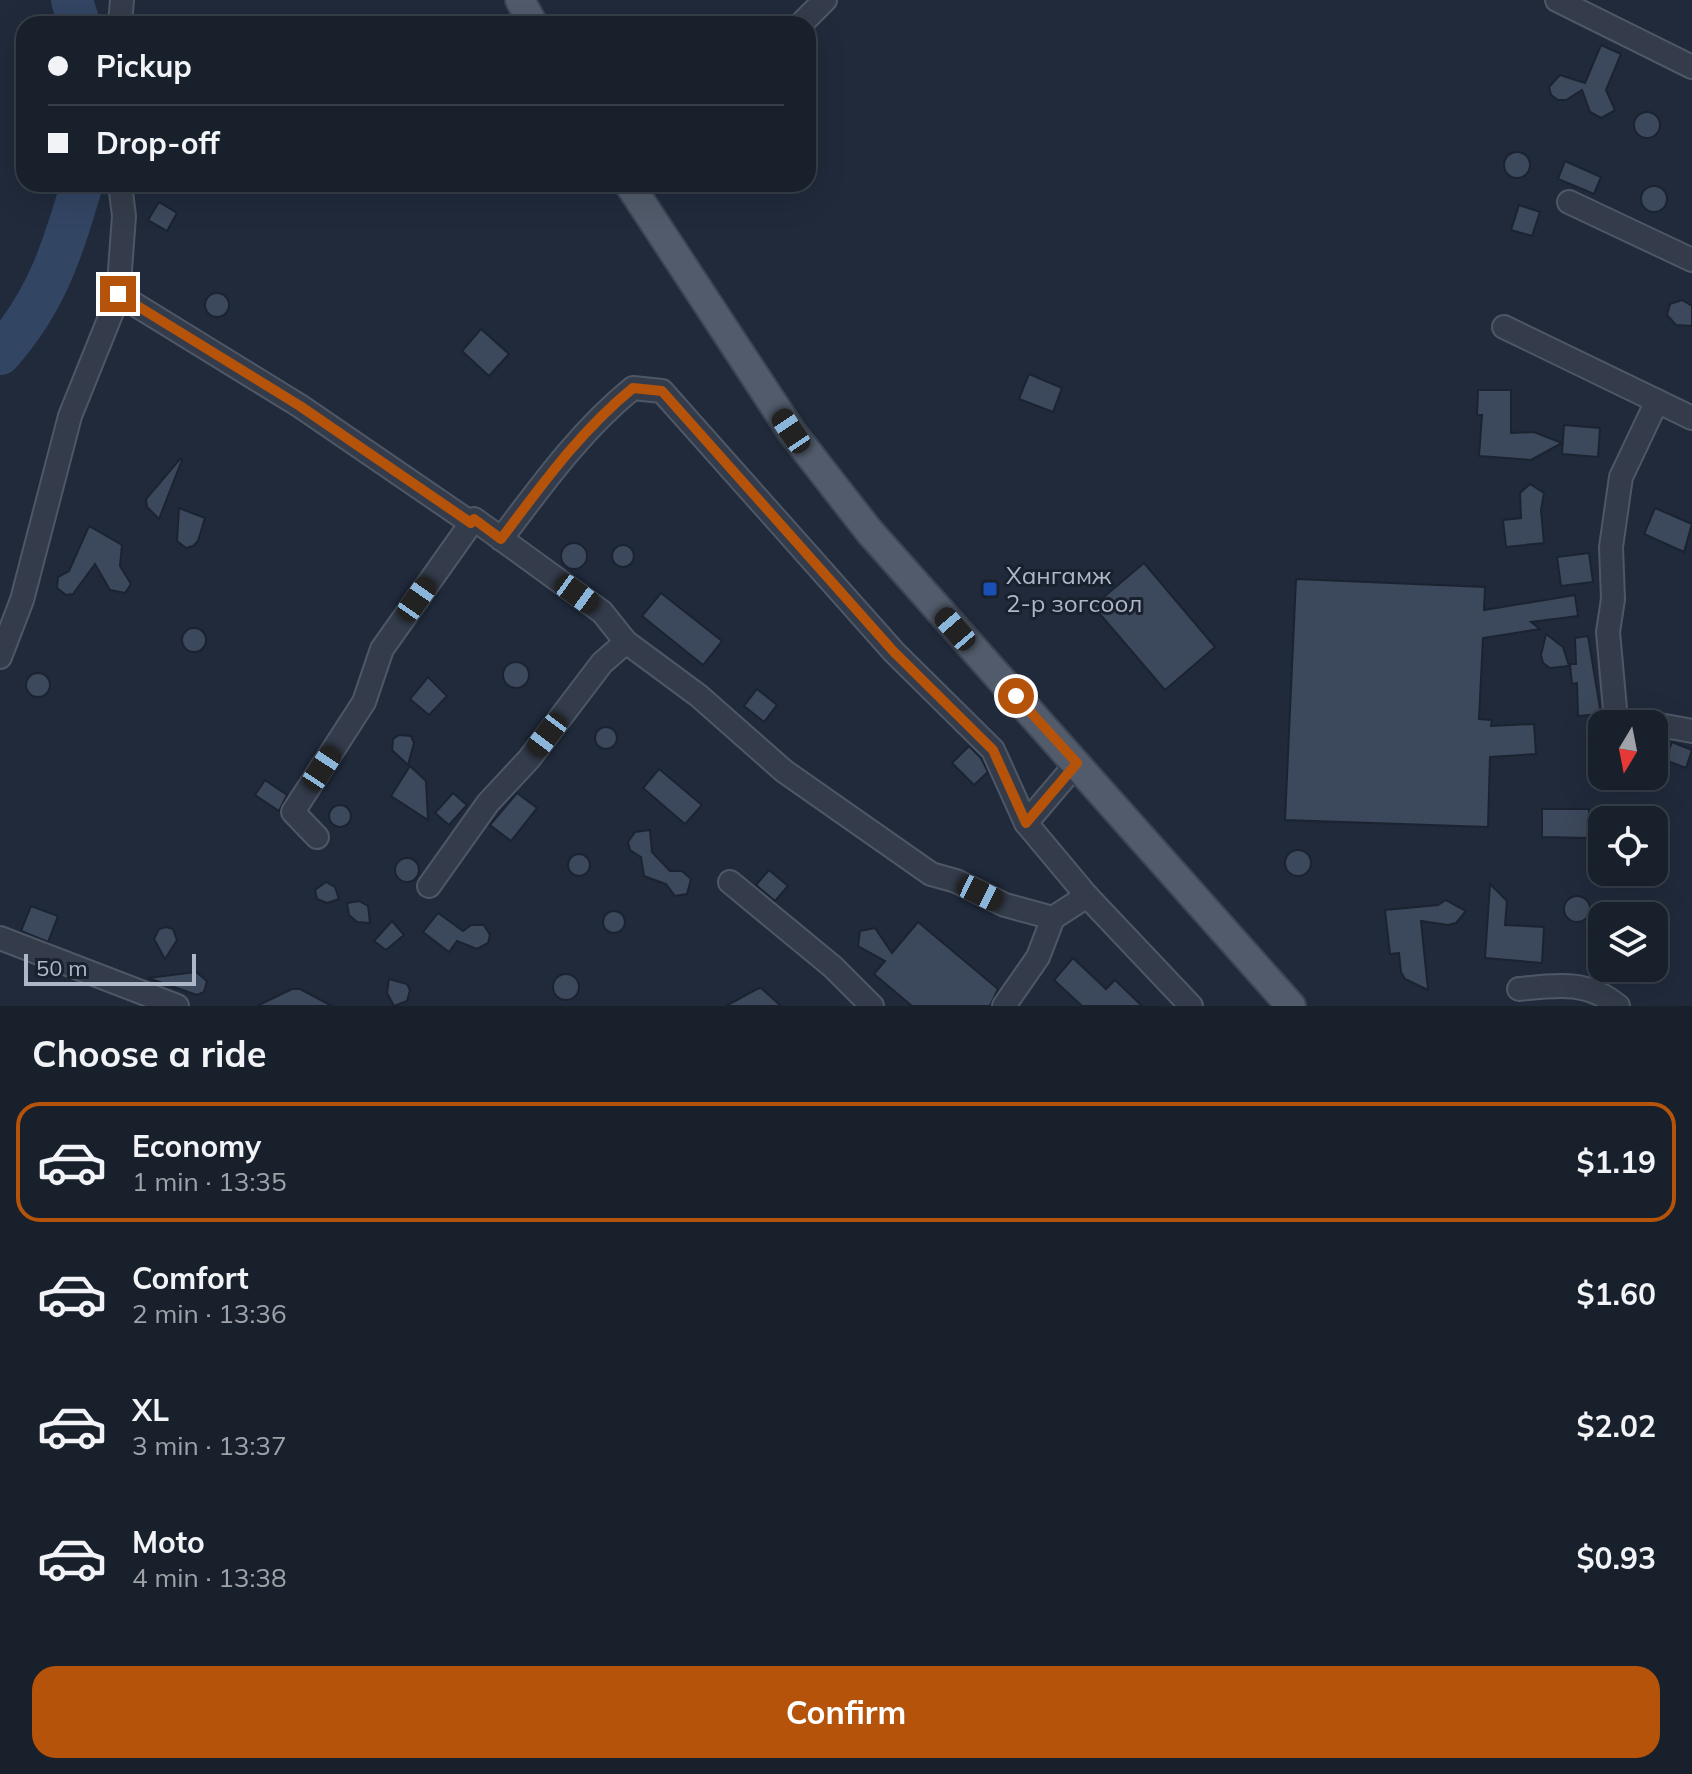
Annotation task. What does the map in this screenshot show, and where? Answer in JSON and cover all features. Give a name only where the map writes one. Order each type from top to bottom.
[{"type":"main road","points":[[637,192],[791,431],[869,531],[1291,1006]]},
{"type":"street","points":[[809,16],[825,0]]},
{"type":"street","points":[[1557,0],[1692,67]]},
{"type":"street","points":[[0,657],[22,600],[70,416],[118,294],[124,216],[121,192]]},
{"type":"street","points":[[1569,202],[1692,260]]},
{"type":"street","points":[[118,294],[300,406],[471,523]]},
{"type":"street","points":[[1504,327],[1692,418]]},
{"type":"street","points":[[501,539],[545,482],[612,406],[633,388],[662,391],[894,652],[993,750],[1026,823],[1087,896],[1191,1006]]},
{"type":"street","points":[[1615,710],[1608,632],[1613,599],[1611,547],[1621,477],[1657,401]]},
{"type":"street","points":[[317,837],[293,812],[364,702],[382,649],[474,519],[602,612],[626,642],[699,696],[784,771],[878,840],[931,874],[956,881],[1005,905],[1053,918]]},
{"type":"street","points":[[429,886],[488,803],[529,759],[602,663],[626,642]]},
{"type":"street","points":[[1668,727],[1692,731]]},
{"type":"street","points":[[1026,823],[1077,763]]},
{"type":"street","points":[[730,882],[833,967],[872,1006]]},
{"type":"street","points":[[1004,1006],[1038,957],[1053,918],[1087,896]]},
{"type":"street","points":[[0,938],[177,1006]]},
{"type":"street","points":[[1519,989],[1573,984],[1604,995],[1618,1006]]},
{"type":"building","points":[[1601,45],[1621,54],[1606,90],[1615,110],[1601,118],[1590,112],[1582,90],[1566,100],[1558,100],[1551,95],[1549,87],[1560,75],[1585,83]]},
{"type":"building","points":[[1647,112],[1656,116],[1660,125],[1656,134],[1647,138],[1638,134],[1634,125],[1638,116]]},
{"type":"building","points":[[1517,152],[1526,156],[1530,165],[1526,174],[1517,178],[1508,174],[1504,165],[1508,156]]},
{"type":"building","points":[[1565,161],[1601,177],[1594,194],[1558,179]]},
{"type":"building","points":[[1654,186],[1663,190],[1667,199],[1663,208],[1654,212],[1645,208],[1641,199],[1645,190]]},
{"type":"building","points":[[159,202],[177,213],[167,231],[148,220]]},
{"type":"building","points":[[1519,205],[1540,212],[1532,236],[1511,230]]},
{"type":"building","points":[[217,293],[225,297],[229,305],[225,313],[217,317],[209,313],[205,305],[209,297]]},
{"type":"building","points":[[1682,300],[1692,306],[1692,326],[1676,325],[1667,315],[1670,304]]},
{"type":"building","points":[[481,329],[509,354],[489,376],[462,351]]},
{"type":"building","points":[[1029,374],[1062,388],[1053,412],[1019,399]]},
{"type":"building","points":[[1478,390],[1511,390],[1511,433],[1534,432],[1562,443],[1531,460],[1479,456],[1482,415],[1477,415]]},
{"type":"building","points":[[1564,425],[1600,428],[1598,457],[1562,454]]},
{"type":"building","points":[[180,459],[159,519],[147,507],[146,499]]},
{"type":"building","points":[[1530,484],[1544,493],[1541,510],[1544,543],[1506,547],[1503,520],[1521,518],[1520,493]]},
{"type":"building","points":[[179,508],[205,518],[198,541],[186,548],[177,541]]},
{"type":"building","points":[[1655,508],[1692,524],[1684,552],[1644,534]]},
{"type":"building","points":[[89,526],[122,545],[120,566],[131,584],[125,593],[110,590],[95,564],[73,594],[66,595],[57,588],[58,577],[69,571]]},
{"type":"building","points":[[574,543],[583,547],[587,556],[583,565],[574,569],[565,565],[561,556],[565,547]]},
{"type":"building","points":[[623,545],[631,548],[634,556],[631,564],[623,567],[615,564],[612,556],[615,548]]},
{"type":"building","points":[[1589,553],[1593,582],[1561,586],[1557,557]]},
{"type":"building","points":[[1144,563],[1215,647],[1165,690],[1093,606]]},
{"type":"building","points":[[1296,579],[1485,587],[1484,610],[1575,595],[1578,616],[1531,622],[1540,629],[1483,638],[1479,719],[1492,720],[1491,726],[1534,724],[1536,754],[1490,757],[1488,827],[1285,820]]},
{"type":"building","points":[[661,593],[722,641],[703,665],[642,616]]},
{"type":"building","points":[[194,628],[202,632],[206,640],[202,648],[194,652],[186,648],[182,640],[186,632]]},
{"type":"building","points":[[1546,634],[1563,647],[1569,666],[1550,668],[1543,663],[1541,655]]},
{"type":"building","points":[[1588,636],[1600,710],[1588,710],[1588,715],[1578,716],[1577,683],[1572,684],[1570,664],[1576,664],[1575,638]]},
{"type":"building","points":[[516,662],[525,666],[529,675],[525,684],[516,688],[507,684],[503,675],[507,666]]},
{"type":"building","points":[[38,673],[46,677],[50,685],[46,693],[38,697],[30,693],[26,685],[30,677]]},
{"type":"building","points":[[428,677],[447,696],[429,715],[410,699]]},
{"type":"building","points":[[757,689],[777,705],[764,722],[744,706]]},
{"type":"building","points":[[606,727],[614,730],[617,738],[614,746],[606,749],[598,746],[595,738],[598,730]]},
{"type":"building","points":[[399,735],[411,736],[414,743],[408,765],[392,750],[393,739]]},
{"type":"building","points":[[1672,742],[1692,750],[1686,768],[1668,761]]},
{"type":"building","points":[[969,746],[981,758],[988,772],[974,785],[952,763]]},
{"type":"building","points":[[410,766],[426,781],[428,820],[391,796]]},
{"type":"building","points":[[659,769],[702,805],[685,824],[643,788]]},
{"type":"building","points":[[265,780],[287,795],[279,811],[255,795]]},
{"type":"building","points":[[453,793],[467,805],[449,825],[435,813]]},
{"type":"building","points":[[517,793],[537,808],[511,841],[490,825]]},
{"type":"building","points":[[340,805],[351,816],[340,827],[329,816]]},
{"type":"building","points":[[1542,809],[1588,809],[1588,838],[1542,837]]},
{"type":"building","points":[[650,830],[652,852],[670,871],[682,871],[691,879],[687,894],[675,896],[666,884],[644,876],[641,857],[630,850],[628,842],[635,832]]},
{"type":"building","points":[[1298,850],[1307,854],[1311,863],[1307,872],[1298,876],[1289,872],[1285,863],[1289,854]]},
{"type":"building","points":[[579,854],[587,857],[590,865],[587,873],[579,876],[571,873],[568,865],[571,857]]},
{"type":"building","points":[[407,858],[415,862],[419,870],[415,878],[407,882],[399,878],[395,870],[399,862]]},
{"type":"building","points":[[769,870],[788,886],[775,901],[756,885]]},
{"type":"building","points":[[326,882],[335,887],[339,899],[327,903],[317,899],[315,890]]},
{"type":"building","points":[[1490,884],[1507,901],[1505,925],[1544,927],[1542,963],[1485,958]]},
{"type":"building","points":[[1577,896],[1586,900],[1586,918],[1577,922],[1568,918],[1564,909],[1568,900]]},
{"type":"building","points":[[1446,900],[1466,911],[1456,923],[1448,925],[1421,921],[1428,990],[1405,979],[1399,953],[1390,954],[1385,910],[1438,905]]},
{"type":"building","points":[[359,901],[368,906],[370,923],[357,922],[349,915],[347,903]]},
{"type":"building","points":[[31,906],[58,916],[48,942],[21,931]]},
{"type":"building","points":[[614,911],[625,922],[614,933],[603,922]]},
{"type":"building","points":[[438,913],[463,931],[471,925],[484,925],[490,935],[488,943],[477,949],[457,941],[449,952],[423,932]]},
{"type":"building","points":[[392,921],[404,935],[386,950],[374,941]]},
{"type":"building","points":[[918,922],[998,989],[990,1006],[912,1006],[874,974],[885,961],[858,946],[860,931],[875,928],[892,953]]},
{"type":"building","points":[[159,929],[173,929],[177,940],[165,959],[154,939]]},
{"type":"building","points":[[1073,958],[1106,989],[1115,980],[1142,1006],[1082,1006],[1054,980]]},
{"type":"building","points":[[196,972],[207,981],[204,992],[197,995],[148,978]]},
{"type":"building","points":[[566,974],[575,978],[579,987],[575,996],[566,1000],[557,996],[553,987],[557,978]]},
{"type":"building","points":[[389,979],[407,984],[410,990],[407,1001],[394,1006],[387,993]]},
{"type":"building","points":[[761,988],[781,1006],[726,1006],[757,989]]},
{"type":"building","points":[[292,989],[300,989],[332,1006],[257,1006]]},
{"type":"waterway","points":[[72,0],[77,16]]},
{"type":"waterway","points":[[0,354],[41,295],[60,253],[79,192]]},
{"type":"place","name":"Хангамж 2-р зогсоол","points":[[990,589]]},
{"type":"route","points":[[118,294],[300,406],[471,523],[474,519],[501,539],[545,482],[612,406],[633,388],[647,387],[662,391],[894,652],[993,750],[1026,823],[1077,763],[1016,696]]}]
